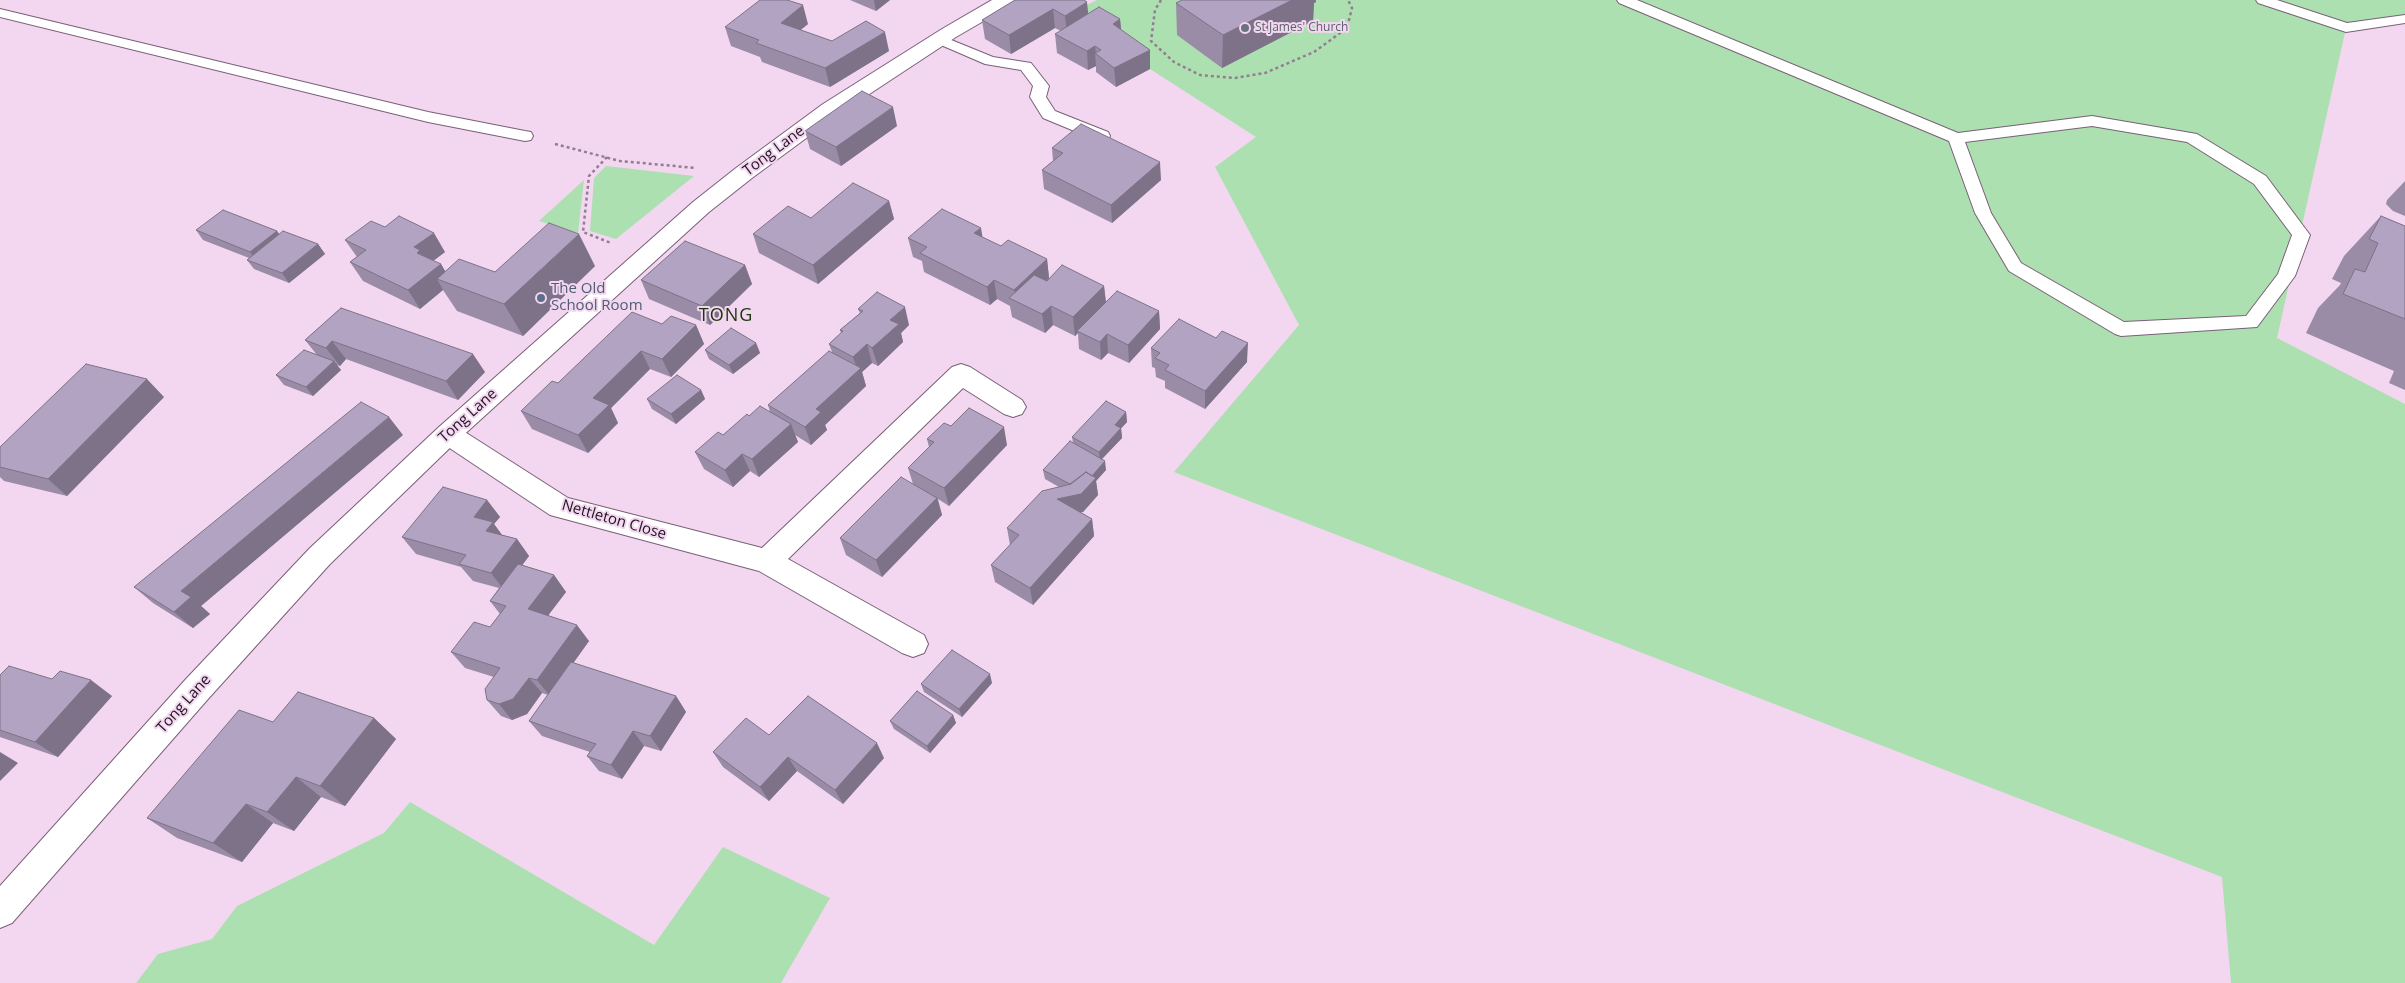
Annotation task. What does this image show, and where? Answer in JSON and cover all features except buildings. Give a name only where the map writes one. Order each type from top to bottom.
[{"type":"street","name":"Tong Lane","points":[[0,911],[197,689],[320,556],[448,434],[647,256],[744,173],[831,109],[939,39],[1006,0]]},
{"type":"street","points":[[767,561],[961,374],[1013,407]]},
{"type":"street","name":"Nettleton Close","points":[[448,434],[560,507],[767,561],[913,644]]},
{"type":"lane","points":[[1624,0],[1956,138],[2092,121],[2191,138],[2260,180],[2301,235],[2286,276],[2252,322],[2121,328],[2015,267],[1983,213],[1956,138]]},
{"type":"lane","points":[[2263,0],[2346,28],[2405,19]]},
{"type":"lane","points":[[0,14],[428,117],[525,136]]},
{"type":"lane","points":[[939,39],[990,61],[1026,66],[1041,86],[1038,97],[1050,114],[1112,141]]},
{"type":"path","points":[[1161,0],[1154,10],[1151,41],[1174,62],[1200,75],[1235,78],[1265,73],[1314,52],[1347,28],[1352,8],[1348,0]]},
{"type":"path","points":[[525,136],[607,158],[744,173]]},
{"type":"path","points":[[607,158],[589,176],[584,232],[647,256]]},
{"type":"green space","points":[[1097,0],[2405,0],[2405,18],[2346,28],[2277,338],[2405,404],[2405,983],[2231,983],[2222,877],[1174,472],[1299,325],[1215,167],[1256,137],[1150,69],[1072,12]]},
{"type":"green space","points":[[606,166],[694,176],[616,239],[590,231],[594,178]]},
{"type":"green space","points":[[584,180],[578,233],[539,221]]},
{"type":"green space","points":[[410,802],[654,945],[723,847],[830,898],[781,983],[136,983],[158,954],[212,939],[237,906],[384,833]]},
{"type":"place","name":"St James' Church","points":[[1245,28]]},
{"type":"place","name":"The Old School Room","points":[[541,298]]},
{"type":"district","name":"TONG","points":[[726,316]]}]
